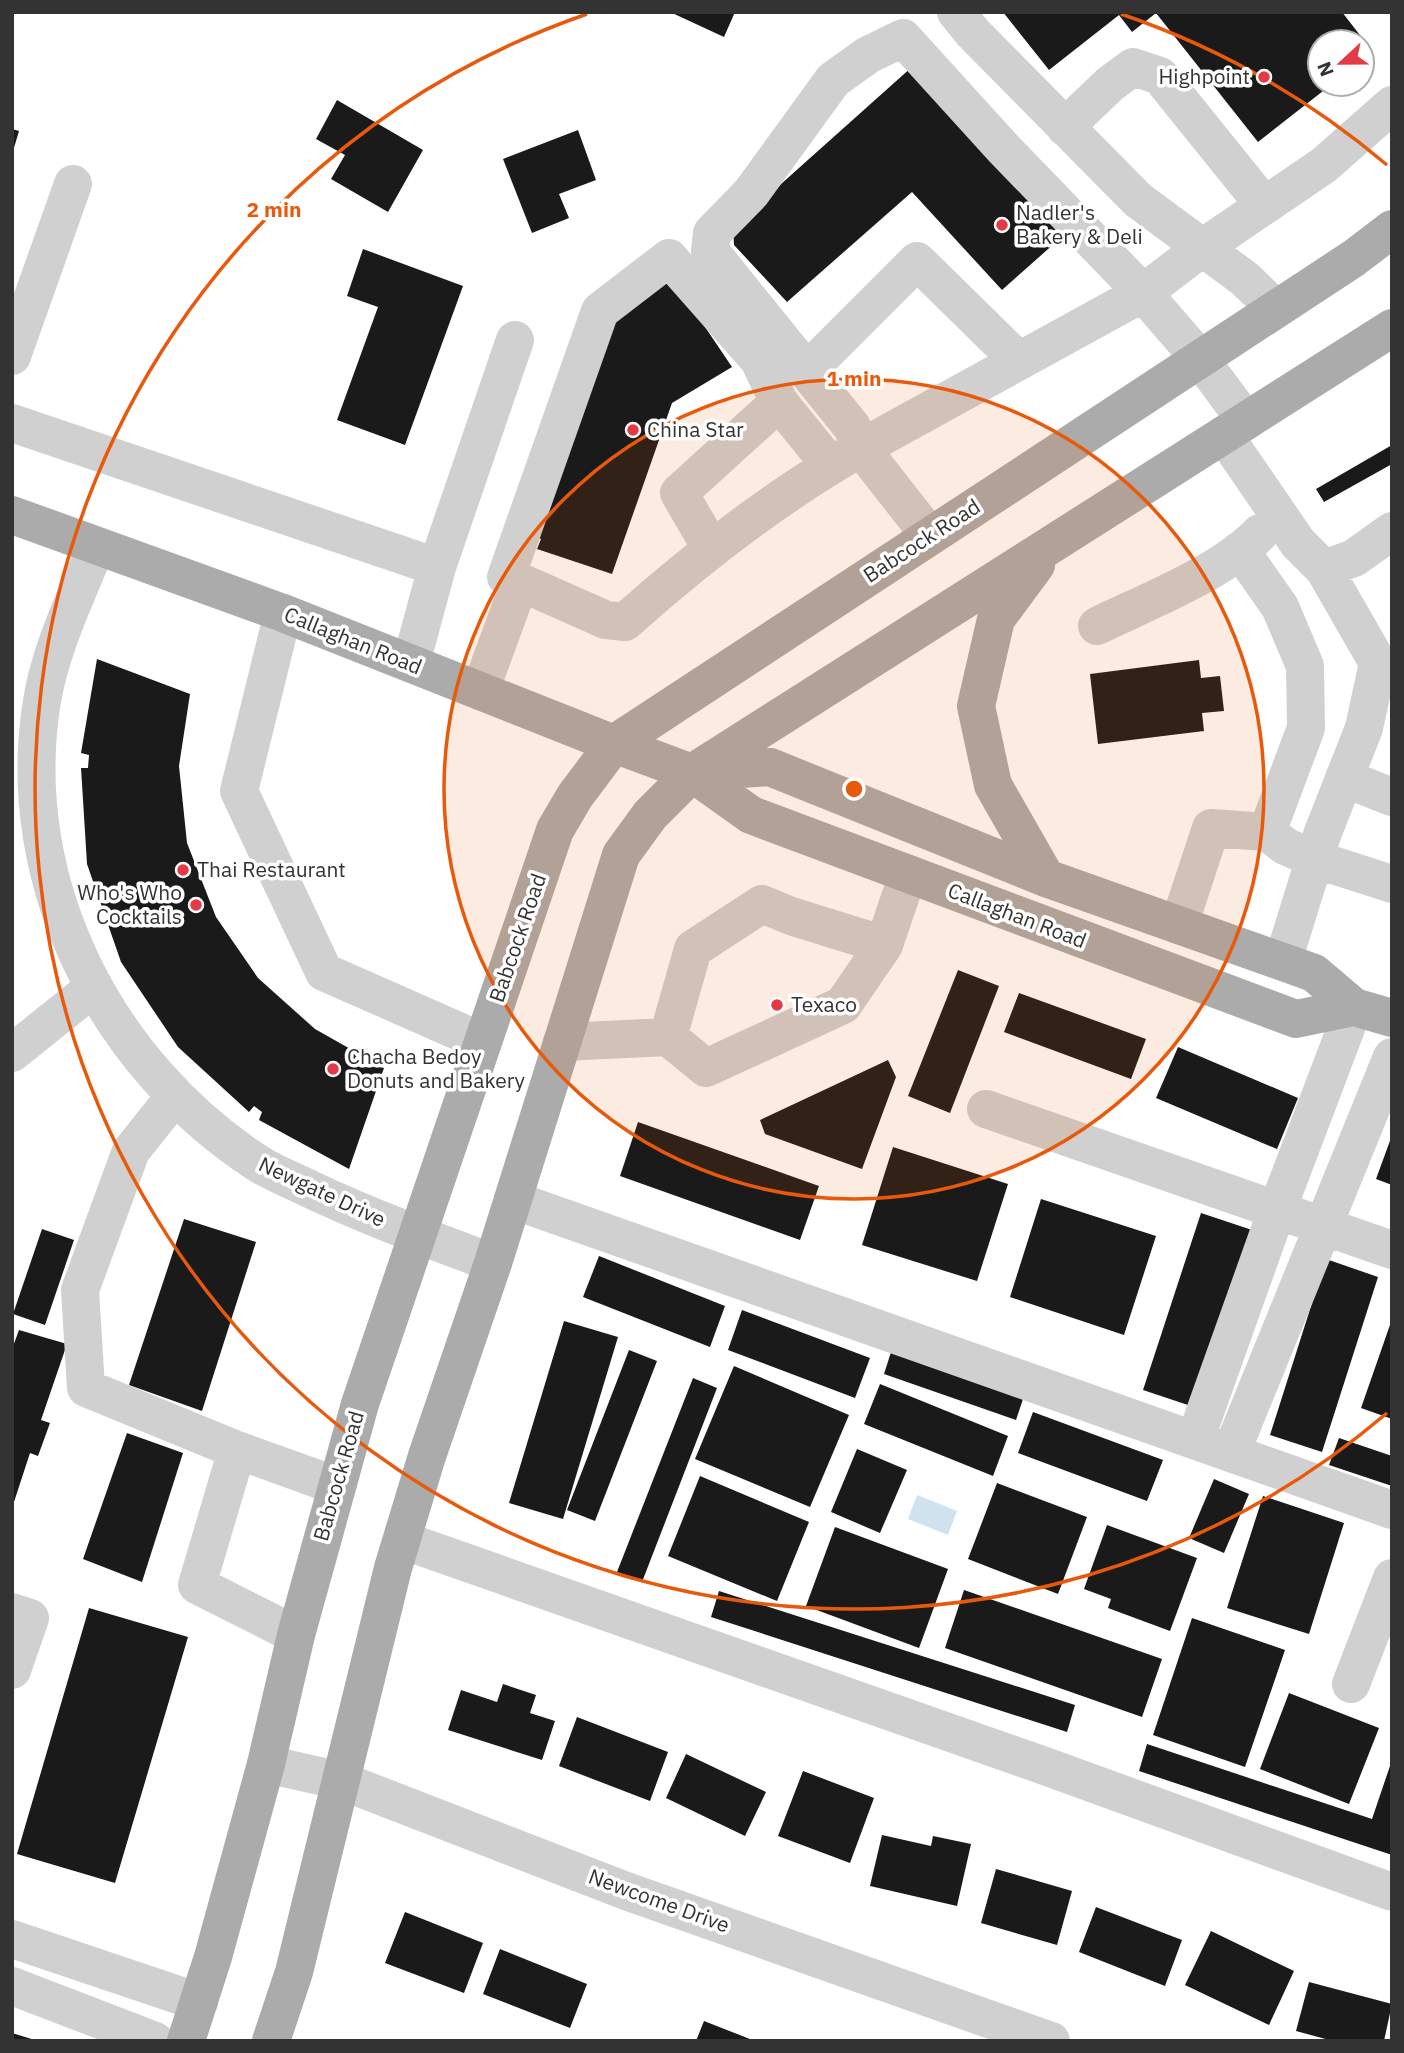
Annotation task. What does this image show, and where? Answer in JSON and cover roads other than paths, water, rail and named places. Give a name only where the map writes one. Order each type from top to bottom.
[{"type":"main road","name":"Babcock Road","points":[[186,2041],[266,1764],[296,1635],[360,1404],[555,830],[575,796],[614,744],[1276,309],[1392,229]]},
{"type":"main road","points":[[271,2041],[294,1972],[393,1568],[427,1456],[494,1263],[621,855],[650,815],[692,773],[1392,328]]},
{"type":"main road","name":"Callaghan Road","points":[[12,515],[284,612],[692,773],[751,815],[1296,1019],[1354,1007]]},
{"type":"main road","points":[[1046,878],[993,785],[976,706],[996,619],[1050,546]]},
{"type":"main road","name":"Callaghan Road","points":[[692,773],[770,767],[1046,878],[1283,961],[1314,974],[1354,1007],[1392,1018]]},
{"type":"street","points":[[957,12],[973,33],[1138,200],[1245,279],[1276,309]]},
{"type":"street","points":[[846,456],[852,427],[710,251],[712,233],[751,193],[833,80],[868,55],[903,38],[1002,147],[1143,293],[1200,359],[1278,514],[1298,543],[1324,569],[1385,658],[1380,707],[1364,728],[1344,778],[1314,859],[1283,961]]},
{"type":"street","points":[[1065,127],[1110,84],[1133,67],[1160,76],[1264,205]]},
{"type":"street","points":[[930,536],[846,456],[779,402],[759,360],[669,258],[600,311],[506,577],[606,620],[625,622],[711,548],[846,456],[1143,293],[1202,248],[1324,165],[1392,105]]},
{"type":"street","points":[[12,356],[74,184]]},
{"type":"street","points":[[807,371],[917,261],[1019,361]]},
{"type":"street","points":[[411,663],[437,567],[515,340]]},
{"type":"street","points":[[711,548],[679,493],[779,402]]},
{"type":"street","points":[[12,423],[437,567]]},
{"type":"street","points":[[1097,626],[1186,584],[1249,544],[1278,514]]},
{"type":"street","points":[[1324,569],[1354,558],[1392,531]]},
{"type":"street","name":"Newgate Drive","points":[[96,547],[53,654],[25,799],[44,848],[56,897],[72,943],[93,988],[119,1030],[149,1069],[221,1138],[262,1166],[330,1198],[417,1235],[494,1263]]},
{"type":"street","points":[[1240,550],[1280,607],[1305,666],[1306,728],[1267,832]]},
{"type":"street","points":[[480,691],[520,582]]},
{"type":"street","points":[[284,612],[239,791],[324,972],[483,1042]]},
{"type":"street","points":[[1344,778],[1392,797]]},
{"type":"street","points":[[1179,925],[1211,828],[1267,832],[1285,846],[1314,859],[1392,884]]},
{"type":"street","points":[[562,1042],[668,1037],[706,1068],[843,1005],[884,945],[908,874]]},
{"type":"street","points":[[668,1037],[692,948],[762,904],[791,916],[884,945]]},
{"type":"street","points":[[12,1053],[93,988]]},
{"type":"street","points":[[1195,1440],[1277,1210],[1354,1007]]},
{"type":"street","points":[[1231,1453],[1392,1057]]},
{"type":"street","points":[[175,1096],[131,1151],[80,1290],[86,1388],[237,1450],[337,1486]]},
{"type":"street","points":[[986,1109],[1392,1250]]},
{"type":"street","points":[[513,1200],[1392,1510]]},
{"type":"street","points":[[237,1450],[197,1585],[296,1635]]},
{"type":"street","points":[[402,1540],[1392,1892]]},
{"type":"street","points":[[1351,1684],[1392,1578]]},
{"type":"street","points":[[12,1612],[30,1618],[12,1670]]},
{"type":"street","name":"Newcome Drive","points":[[266,1764],[342,1781],[626,1891],[1051,2041]]},
{"type":"street","points":[[12,1939],[199,2001]]},
{"type":"street","points":[[12,1986],[155,2041]]},
{"type":"water","points":[[917,1495],[957,1511],[948,1535],[908,1519]]},
{"type":"place","name":"Highpoint","points":[[1264,77]]},
{"type":"place","name":"Nadler's Bakery & Deli","points":[[1002,225]]},
{"type":"place","name":"China Star","points":[[633,430]]},
{"type":"place","name":"Thai Restaurant","points":[[183,870]]},
{"type":"place","name":"Who's Who Cocktails","points":[[196,905]]},
{"type":"place","name":"Texaco","points":[[777,1005]]},
{"type":"place","name":"Chacha Bedoy Donuts and Bakery","points":[[333,1069]]}]
